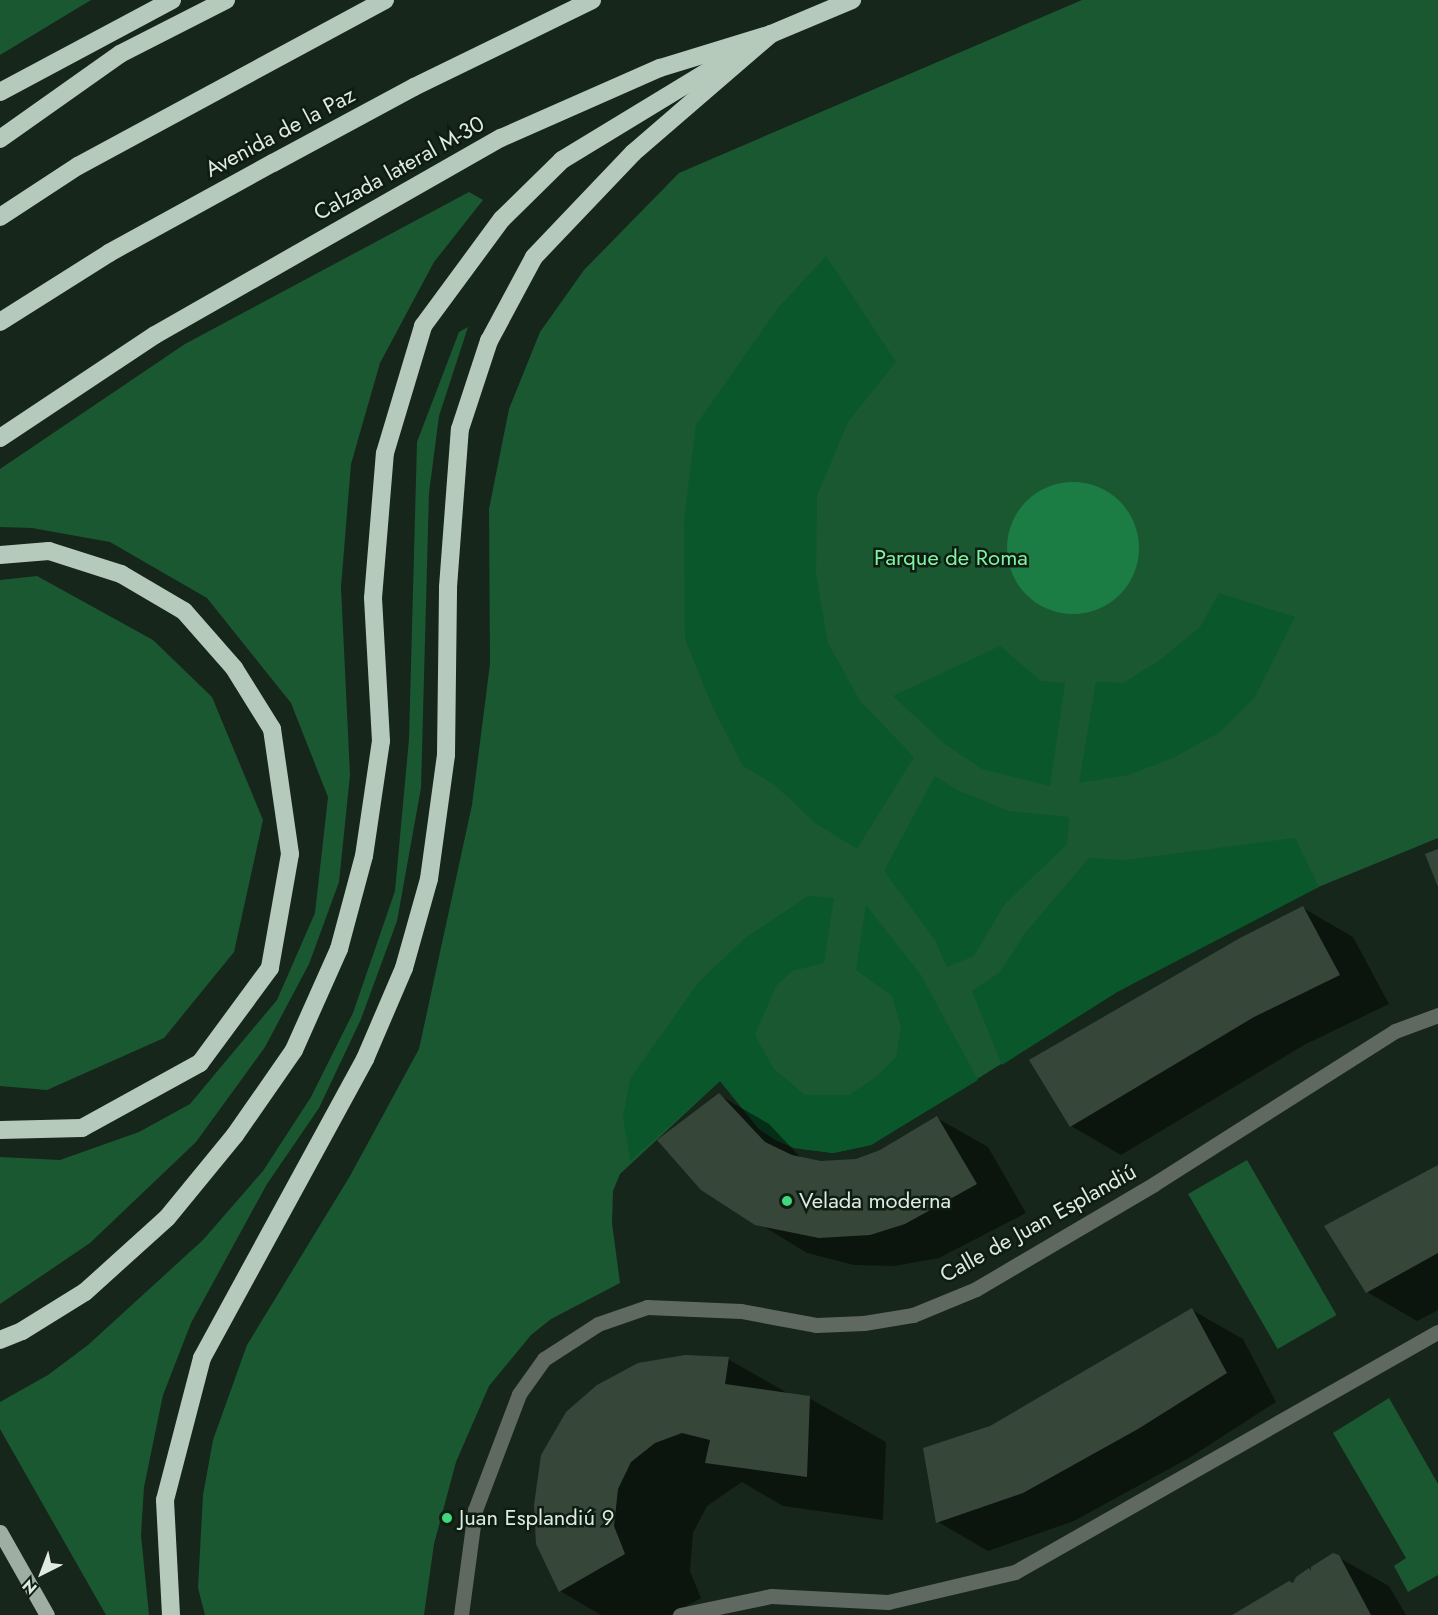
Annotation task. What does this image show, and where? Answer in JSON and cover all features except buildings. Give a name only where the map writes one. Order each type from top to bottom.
[{"type":"highway","points":[[0,92],[172,0]]},
{"type":"highway","points":[[0,140],[120,54],[226,0]]},
{"type":"highway","points":[[0,217],[78,166],[385,0]]},
{"type":"highway","name":"Avenida de la Paz","points":[[0,322],[109,253],[273,163],[414,87],[592,0]]},
{"type":"highway","name":"Calzada lateral M-30","points":[[0,438],[155,335],[501,138],[660,68],[771,34],[852,0]]},
{"type":"highway","points":[[0,1340],[22,1331],[85,1292],[166,1218],[235,1135],[294,1050],[339,949],[364,856],[381,741],[372,598],[385,453],[423,326],[502,219],[562,160],[771,34]]},
{"type":"highway","points":[[171,1615],[165,1500],[202,1358],[365,1059],[404,968],[429,879],[446,755],[448,587],[460,429],[489,341],[534,257],[633,153],[771,34]]},
{"type":"highway","points":[[0,555],[49,551],[121,574],[184,610],[234,668],[272,729],[290,854],[270,968],[200,1063],[82,1128],[0,1130]]},
{"type":"highway","points":[[0,1355],[22,1331]]},
{"type":"main road","points":[[0,1532],[47,1615]]},
{"type":"street","name":"Calle de Juan Esplandiú","points":[[461,1615],[475,1510],[519,1394],[544,1359],[598,1324],[647,1307],[741,1311],[816,1325],[864,1323],[913,1315],[985,1283],[1154,1184],[1395,1030],[1438,1015]]},
{"type":"street","points":[[680,1615],[771,1596],[888,1602],[1015,1572],[1438,1332]]},
{"type":"green space","points":[[0,0],[91,0],[0,55]]},
{"type":"green space","name":"Parque de Roma","points":[[1082,0],[1438,0],[1438,838],[1289,899],[1117,992],[871,1145],[833,1153],[794,1148],[759,1129],[720,1081],[620,1174],[613,1191],[612,1223],[620,1283],[551,1319],[531,1335],[489,1386],[456,1462],[434,1544],[424,1615],[205,1615],[198,1588],[203,1495],[213,1440],[247,1345],[350,1176],[419,1049],[472,805],[490,664],[489,509],[509,409],[540,332],[584,270],[679,173]]},
{"type":"green space","points":[[469,192],[483,200],[434,262],[380,363],[351,464],[341,587],[350,775],[339,882],[309,964],[265,1047],[196,1142],[90,1243],[0,1304],[0,1157],[60,1160],[139,1132],[190,1104],[277,1000],[315,913],[328,797],[291,703],[207,598],[110,542],[32,528],[0,527],[0,469],[185,344]]},
{"type":"green space","points":[[468,327],[439,416],[429,493],[421,788],[397,921],[361,1019],[319,1108],[267,1184],[191,1323],[163,1395],[144,1487],[141,1535],[149,1615],[106,1615],[0,1429],[0,1402],[48,1375],[88,1345],[203,1240],[263,1171],[311,1097],[353,1013],[395,891],[409,739],[417,442],[459,332]]},
{"type":"green space","points":[[37,576],[153,640],[212,697],[263,820],[234,952],[164,1038],[47,1090],[0,1086],[0,580]]},
{"type":"green space","points":[[1247,1160],[1336,1315],[1278,1349],[1188,1194]]},
{"type":"green space","points":[[1389,1398],[1438,1484],[1438,1575],[1408,1592],[1394,1566],[1406,1558],[1333,1433]]},
{"type":"shaded area","points":[[826,256],[896,362],[848,422],[817,496],[816,574],[828,643],[860,701],[914,757],[857,849],[815,823],[775,785],[743,766],[712,706],[685,639],[684,519],[696,425],[778,308]]},
{"type":"shaded area","points":[[1073,482],[1098,487],[1120,501],[1134,523],[1139,548],[1134,573],[1120,595],[1098,609],[1073,614],[1048,609],[1026,595],[1012,573],[1007,548],[1012,523],[1026,501],[1048,487]]},
{"type":"shaded area","points":[[1219,593],[1295,617],[1255,697],[1220,732],[1173,758],[1128,775],[1079,783],[1096,682],[1123,683],[1160,660],[1200,627]]},
{"type":"shaded area","points":[[1000,646],[1041,681],[1065,683],[1050,786],[982,769],[945,744],[893,696]]},
{"type":"shaded area","points":[[935,776],[957,790],[1009,811],[1069,817],[1067,844],[1004,905],[974,956],[947,967],[935,940],[884,871]]},
{"type":"shaded area","points":[[1295,838],[1319,887],[1117,992],[1002,1065],[972,991],[999,973],[1026,932],[1089,858],[1124,860]]},
{"type":"shaded area","points":[[808,896],[834,898],[824,963],[792,971],[776,986],[755,1035],[773,1068],[805,1095],[849,1095],[876,1077],[896,1057],[901,1028],[892,996],[856,970],[866,905],[921,975],[978,1080],[871,1145],[833,1153],[794,1148],[775,1140],[759,1129],[720,1081],[630,1161],[623,1117],[630,1079],[698,983],[745,938]]},
{"type":"place","name":"Velada moderna","points":[[787,1201]]},
{"type":"place","name":"Juan Esplandiú 9","points":[[447,1518]]}]
